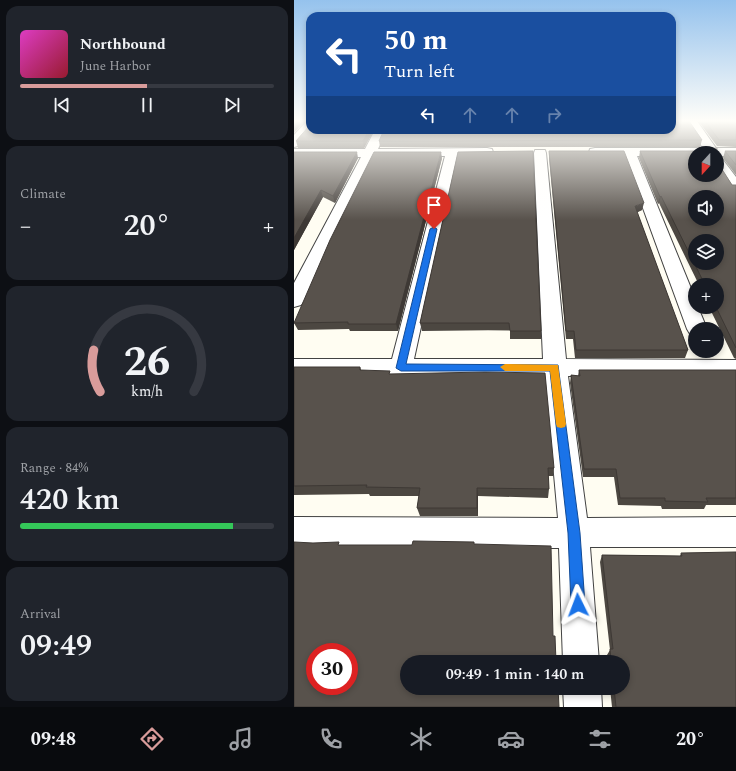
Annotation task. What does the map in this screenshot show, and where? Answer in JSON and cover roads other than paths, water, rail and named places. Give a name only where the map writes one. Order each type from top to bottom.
[{"type":"street","points":[[294,301],[369,154]]},
{"type":"street","points":[[401,368],[452,154]]},
{"type":"street","points":[[539,154],[555,367],[574,533],[581,655]]},
{"type":"street","points":[[630,154],[694,322]]},
{"type":"street","points":[[724,169],[736,188]]},
{"type":"street","points":[[294,367],[555,367],[709,359],[736,368]]},
{"type":"street","points":[[294,532],[736,532]]},
{"type":"street","points":[[582,695],[583,707]]}]
